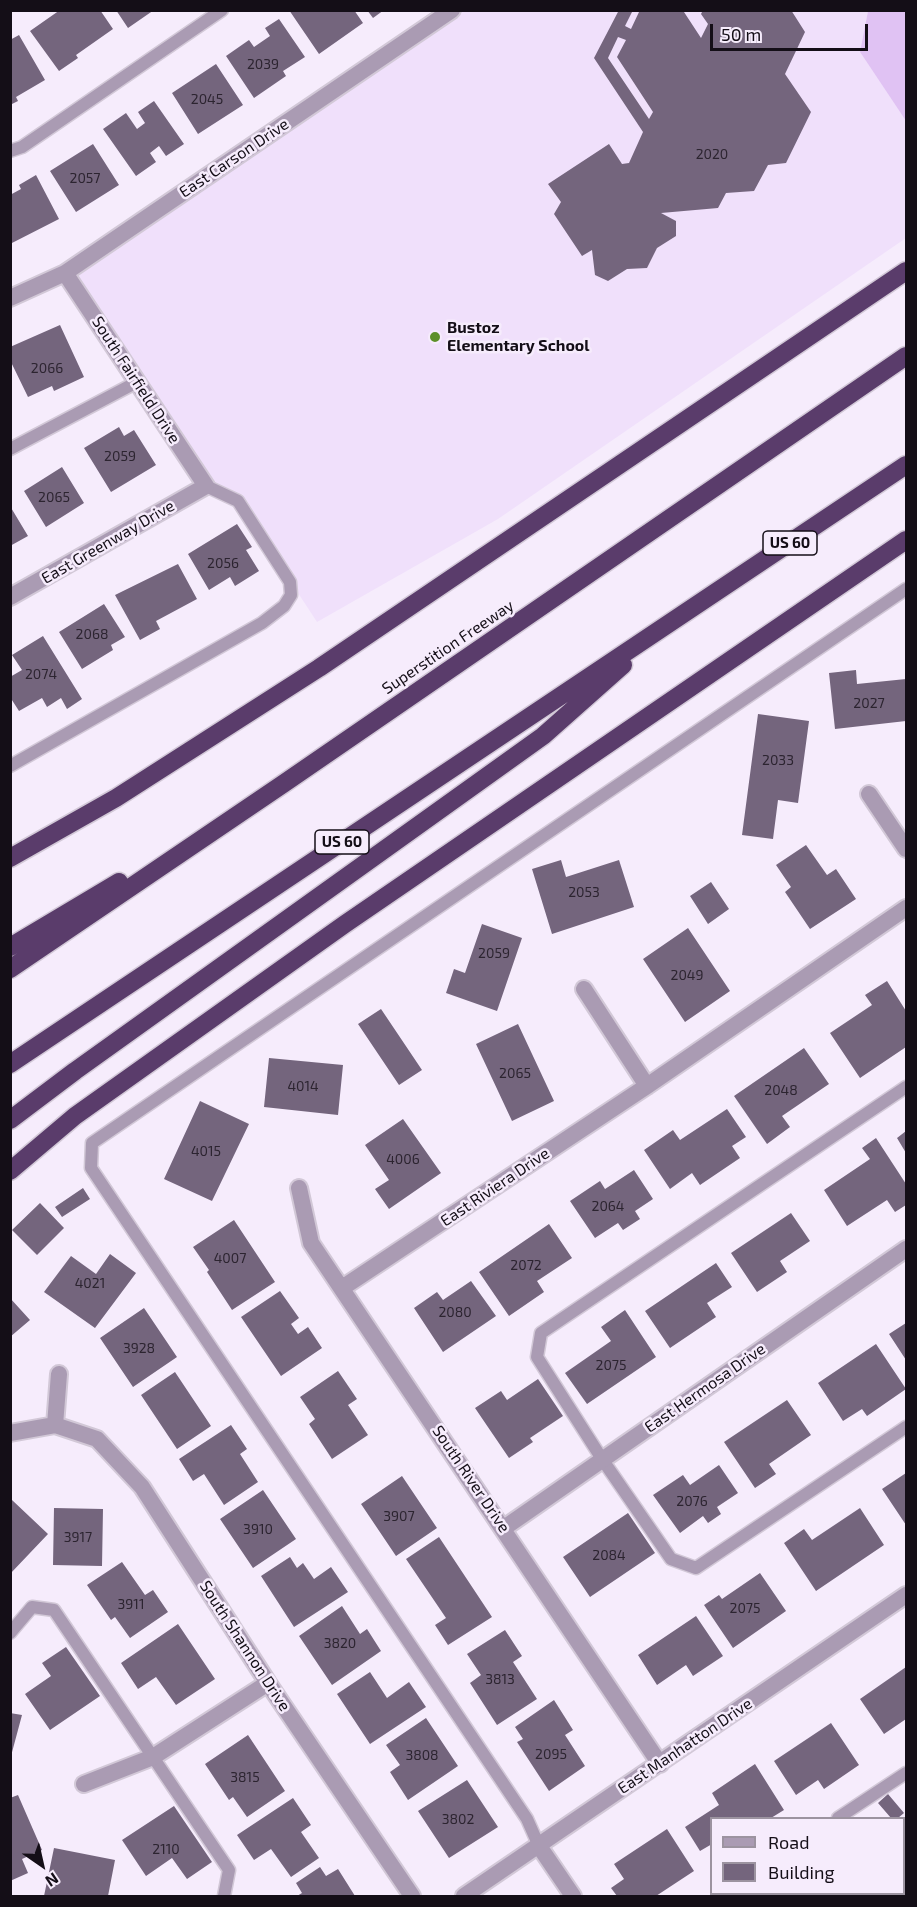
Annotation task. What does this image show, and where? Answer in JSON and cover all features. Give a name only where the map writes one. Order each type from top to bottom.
[{"type":"highway","points":[[10,858],[116,798],[319,668],[906,271]]},
{"type":"highway","name":"Superstition Freeway","points":[[10,969],[906,356]]},
{"type":"highway","name":"US 60","points":[[10,1065],[906,465]]},
{"type":"highway","points":[[10,1171],[75,1116],[336,931],[906,540]]},
{"type":"highway","points":[[10,1120],[543,736],[674,620]]},
{"type":"highway","points":[[10,946],[283,784]]},
{"type":"street","name":"East Carson Drive","points":[[10,298],[65,273],[452,10]]},
{"type":"street","name":"South Fairfield Drive","points":[[65,273],[206,486]]},
{"type":"street","name":"East Greenway Drive","points":[[10,597],[206,486]]},
{"type":"street","points":[[869,794],[906,849]]},
{"type":"street","name":"East Riviera Drive","points":[[342,1288],[647,1086],[906,908]]},
{"type":"street","points":[[584,989],[647,1086]]},
{"type":"street","name":"South River Drive","points":[[299,1188],[312,1243],[504,1527],[660,1764]]},
{"type":"street","name":"East Hermosa Drive","points":[[504,1527],[906,1249]]},
{"type":"street","points":[[10,1433],[55,1425],[59,1374]]},
{"type":"street","name":"South Shannon Drive","points":[[55,1425],[97,1438],[142,1487],[268,1683],[412,1896]]},
{"type":"street","name":"East Manhatton Drive","points":[[464,1896],[906,1595]]},
{"type":"street","points":[[84,1784],[153,1757],[268,1683]]},
{"type":"street","points":[[539,1846],[573,1896]]},
{"type":"lane","points":[[10,151],[22,147],[222,10]]},
{"type":"lane","points":[[10,449],[137,382]]},
{"type":"lane","points":[[10,766],[262,623],[284,606],[291,595],[290,582],[238,501],[206,486]]},
{"type":"lane","points":[[539,1846],[527,1820],[91,1168],[92,1143],[906,589]]},
{"type":"lane","points":[[906,1087],[541,1333],[537,1357],[602,1459],[671,1559],[696,1568],[906,1427]]},
{"type":"lane","points":[[10,1632],[32,1607],[54,1610],[229,1870],[225,1896]]},
{"type":"lane","points":[[840,1817],[906,1773]]},
{"type":"shaded area","name":"Bustoz Elementary School","points":[[452,11],[868,11],[860,52],[906,121],[906,238],[498,519],[317,622],[238,501],[206,486],[65,273]]},
{"type":"shaded area","points":[[868,11],[906,11],[906,121],[860,52]]},
{"type":"building","points":[[60,10],[100,10],[113,29],[76,55],[78,58],[59,71],[30,31]]},
{"type":"building","points":[[116,10],[154,10],[128,28]]},
{"type":"building","points":[[289,10],[354,10],[363,23],[319,54]]},
{"type":"building","points":[[367,10],[384,10],[373,18]]},
{"type":"building","points":[[619,10],[633,10],[625,26],[631,29],[639,12],[642,12],[641,10],[681,10],[680,12],[684,12],[701,38],[708,24],[701,14],[703,10],[791,10],[805,32],[785,74],[811,112],[786,163],[768,165],[754,191],[726,193],[718,208],[661,213],[676,221],[676,236],[657,248],[647,268],[627,269],[608,281],[595,275],[592,250],[582,256],[554,214],[561,202],[548,184],[609,144],[622,164],[629,163],[643,132],[594,58]],"holes":[[[618,37],[626,40],[617,57],[653,112],[649,119],[608,58]]]},
{"type":"building","points":[[279,19],[305,57],[283,71],[286,76],[254,98],[226,56],[249,40],[254,47],[270,36],[265,28]]},
{"type":"building","points":[[19,35],[45,80],[16,97],[18,101],[10,105],[10,40]]},
{"type":"building","points":[[216,64],[243,105],[198,134],[172,93]]},
{"type":"building","points":[[154,101],[184,144],[166,156],[159,146],[150,153],[156,162],[136,176],[103,129],[126,113],[137,129],[145,123],[138,112]]},
{"type":"building","points":[[93,144],[119,185],[76,212],[50,171]]},
{"type":"building","points":[[36,175],[59,219],[10,244],[10,195],[21,189],[19,185]]},
{"type":"building","points":[[60,325],[84,377],[54,391],[52,386],[28,397],[10,360],[10,347]]},
{"type":"building","points":[[119,427],[124,436],[134,430],[156,465],[111,492],[84,448]]},
{"type":"building","points":[[62,467],[84,503],[46,527],[24,491]]},
{"type":"building","points":[[10,506],[28,536],[10,546]]},
{"type":"building","points":[[237,524],[252,547],[246,550],[259,571],[235,586],[230,577],[209,590],[188,554]]},
{"type":"building","points":[[178,564],[197,599],[156,621],[160,629],[140,640],[115,595]]},
{"type":"building","points":[[104,604],[125,637],[111,645],[113,650],[82,669],[59,632]]},
{"type":"building","points":[[43,636],[82,699],[67,709],[61,698],[47,707],[42,698],[19,711],[10,697],[10,677],[22,670],[12,655]]},
{"type":"building","points":[[856,670],[857,684],[906,679],[906,721],[835,729],[829,673]]},
{"type":"building","points":[[758,714],[809,721],[798,803],[778,800],[773,839],[742,835]]},
{"type":"building","points":[[806,845],[827,875],[836,869],[856,899],[810,929],[785,892],[791,887],[776,865]]},
{"type":"building","points":[[561,860],[566,877],[619,860],[634,907],[552,934],[532,869]]},
{"type":"building","points":[[711,882],[729,909],[708,924],[690,896]]},
{"type":"building","points":[[482,924],[522,938],[497,1011],[446,993],[454,969],[465,973]]},
{"type":"building","points":[[688,928],[730,991],[685,1022],[643,959]]},
{"type":"building","points":[[887,981],[906,1011],[906,1047],[860,1078],[830,1033],[872,1005],[865,995]]},
{"type":"building","points":[[381,1009],[422,1070],[399,1085],[358,1024]]},
{"type":"building","points":[[518,1024],[554,1101],[512,1121],[476,1044]]},
{"type":"building","points":[[804,1048],[829,1084],[782,1116],[790,1127],[767,1144],[734,1096]]},
{"type":"building","points":[[269,1058],[343,1065],[338,1115],[264,1107]]},
{"type":"building","points":[[200,1101],[249,1124],[212,1201],[164,1179]]},
{"type":"building","points":[[727,1109],[746,1137],[732,1146],[740,1158],[700,1185],[692,1173],[670,1189],[644,1150],[673,1130],[680,1140]]},
{"type":"building","points":[[403,1119],[441,1173],[389,1209],[375,1189],[389,1180],[365,1145]]},
{"type":"building","points":[[906,1131],[906,1153],[897,1138]]},
{"type":"building","points":[[876,1138],[906,1184],[906,1205],[895,1212],[887,1200],[847,1226],[824,1190],[870,1159],[862,1148]]},
{"type":"building","points":[[634,1170],[653,1199],[635,1211],[640,1219],[623,1230],[618,1223],[595,1238],[570,1201],[600,1181],[605,1189]]},
{"type":"building","points":[[83,1188],[90,1199],[62,1217],[55,1207]]},
{"type":"building","points":[[40,1203],[64,1228],[37,1255],[12,1230]]},
{"type":"building","points":[[791,1213],[810,1241],[780,1261],[787,1272],[757,1292],[731,1253]]},
{"type":"building","points":[[234,1220],[275,1282],[232,1310],[193,1247]]},
{"type":"building","points":[[549,1224],[572,1258],[537,1281],[544,1292],[509,1316],[479,1272]]},
{"type":"building","points":[[110,1254],[136,1273],[95,1328],[44,1292],[71,1256],[96,1274]]},
{"type":"building","points":[[716,1263],[732,1287],[707,1303],[716,1317],[670,1348],[645,1311]]},
{"type":"building","points":[[471,1281],[496,1316],[443,1352],[414,1308],[437,1292],[443,1300]]},
{"type":"building","points":[[280,1291],[299,1318],[291,1324],[298,1334],[308,1327],[322,1348],[281,1376],[241,1317]]},
{"type":"building","points":[[10,1298],[30,1320],[10,1337]]},
{"type":"building","points":[[144,1308],[177,1357],[133,1387],[100,1338]]},
{"type":"building","points":[[625,1310],[656,1357],[587,1404],[565,1373],[611,1341],[601,1327]]},
{"type":"building","points":[[906,1323],[906,1360],[889,1334]]},
{"type":"building","points":[[876,1344],[906,1389],[867,1416],[862,1409],[843,1421],[818,1383]]},
{"type":"building","points":[[338,1371],[357,1399],[348,1405],[368,1435],[332,1459],[309,1424],[315,1419],[300,1397]]},
{"type":"building","points":[[175,1372],[211,1426],[177,1449],[141,1395]]},
{"type":"building","points":[[538,1379],[563,1416],[530,1438],[533,1442],[509,1458],[475,1408],[501,1391],[507,1400]]},
{"type":"building","points":[[787,1400],[811,1435],[769,1464],[776,1474],[755,1488],[724,1442]]},
{"type":"building","points":[[231,1425],[247,1449],[240,1454],[258,1482],[224,1505],[204,1474],[193,1481],[179,1459]]},
{"type":"building","points":[[719,1465],[738,1493],[717,1507],[721,1514],[708,1523],[703,1516],[680,1533],[653,1495],[683,1475],[690,1485]]},
{"type":"building","points":[[906,1473],[906,1525],[882,1489]]},
{"type":"building","points":[[402,1476],[437,1528],[396,1556],[361,1504]]},
{"type":"building","points":[[263,1490],[296,1539],[253,1568],[220,1519]]},
{"type":"building","points":[[12,1500],[48,1534],[10,1574],[10,1501]]},
{"type":"building","points":[[54,1508],[103,1509],[102,1566],[53,1565]]},
{"type":"building","points":[[860,1508],[884,1545],[816,1591],[784,1543],[804,1529],[812,1540]]},
{"type":"building","points":[[628,1513],[655,1553],[590,1597],[563,1557]]},
{"type":"building","points":[[439,1537],[492,1617],[448,1645],[435,1625],[446,1618],[406,1559]]},
{"type":"building","points":[[290,1557],[297,1568],[303,1563],[314,1579],[331,1567],[348,1592],[294,1627],[261,1576]]},
{"type":"building","points":[[122,1562],[145,1595],[153,1590],[168,1612],[130,1638],[115,1617],[111,1620],[87,1585]]},
{"type":"building","points":[[760,1573],[786,1611],[733,1648],[704,1605],[719,1595],[722,1599]]},
{"type":"building","points":[[342,1606],[360,1634],[367,1629],[381,1651],[332,1685],[299,1636]]},
{"type":"building","points":[[696,1616],[723,1656],[693,1676],[686,1665],[657,1685],[638,1655]]},
{"type":"building","points":[[178,1624],[215,1679],[176,1705],[156,1677],[138,1689],[121,1663]]},
{"type":"building","points":[[505,1630],[522,1656],[513,1662],[537,1699],[497,1725],[470,1683],[481,1675],[467,1654]]},
{"type":"building","points":[[66,1647],[100,1696],[50,1730],[25,1694],[51,1676],[42,1663]]},
{"type":"building","points":[[906,1667],[906,1719],[884,1734],[860,1699]]},
{"type":"building","points":[[370,1672],[387,1698],[409,1682],[426,1707],[370,1744],[337,1694]]},
{"type":"building","points":[[554,1700],[573,1730],[565,1735],[585,1766],[549,1791],[517,1742],[523,1739],[515,1727]]},
{"type":"building","points":[[10,1713],[22,1715],[11,1756],[10,1756]]},
{"type":"building","points":[[426,1718],[458,1766],[408,1800],[390,1772],[400,1765],[386,1745]]},
{"type":"building","points":[[831,1723],[859,1765],[824,1789],[818,1780],[796,1795],[774,1761]]},
{"type":"building","points":[[248,1735],[285,1791],[247,1817],[233,1797],[229,1800],[205,1764]]},
{"type":"building","points":[[755,1764],[784,1810],[773,1817],[710,1817],[710,1845],[700,1851],[685,1827],[719,1805],[712,1793]]},
{"type":"building","points":[[467,1780],[498,1827],[449,1858],[418,1811]]},
{"type":"building","points":[[888,1794],[904,1813],[899,1817],[890,1817],[878,1803]]},
{"type":"building","points":[[18,1795],[42,1850],[22,1859],[28,1873],[10,1881],[10,1798]]},
{"type":"building","points":[[293,1798],[311,1825],[301,1832],[319,1858],[291,1877],[271,1849],[254,1860],[237,1835]]},
{"type":"building","points":[[174,1806],[212,1862],[187,1879],[172,1858],[146,1876],[122,1840]]},
{"type":"building","points":[[667,1829],[694,1871],[656,1896],[617,1896],[611,1888],[624,1879],[614,1864]]},
{"type":"building","points":[[906,1829],[905,1878],[905,1830]]},
{"type":"building","points":[[54,1848],[115,1860],[108,1896],[44,1896]]},
{"type":"building","points":[[320,1867],[326,1876],[338,1869],[355,1896],[297,1896],[302,1893],[296,1883]]},
{"type":"building","points":[[840,1895],[841,1896],[794,1896]]},
{"type":"place","name":"Bustoz Elementary School","points":[[435,337]]}]
